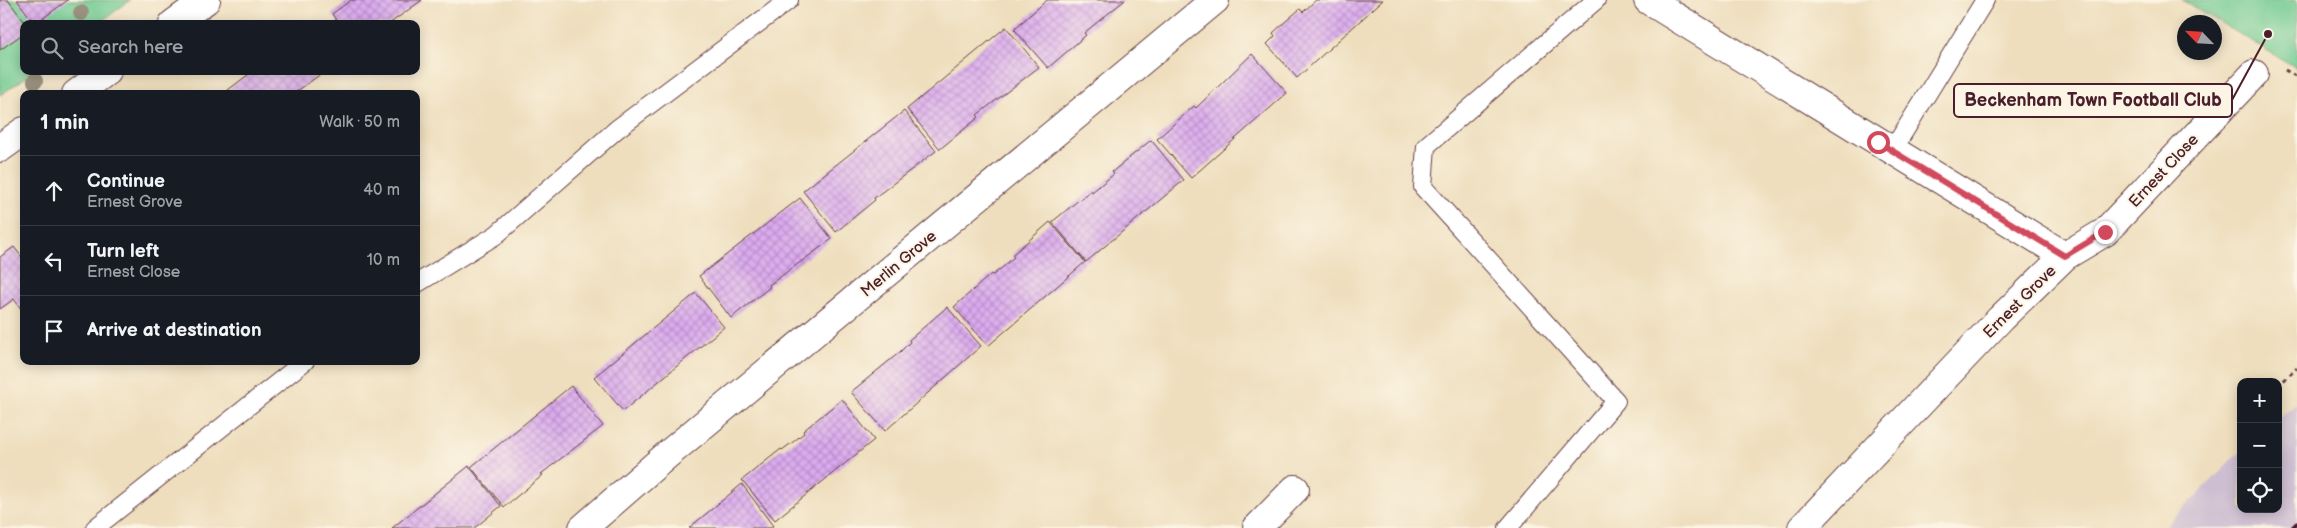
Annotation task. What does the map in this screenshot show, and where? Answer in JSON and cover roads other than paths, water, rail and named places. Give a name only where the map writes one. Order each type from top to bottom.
[{"type":"street","points":[[178,20],[206,0]]},
{"type":"street","name":"Merlin Grove","points":[[583,528],[667,455],[1215,0]]},
{"type":"street","name":"Ernest Grove","points":[[1648,0],[2065,256],[2000,319],[1802,528]]},
{"type":"street","name":"Ernest Close","points":[[2065,256],[2105,232],[2254,74]]},
{"type":"street","points":[[81,90],[102,75]]},
{"type":"street","points":[[1,147],[20,134]]},
{"type":"street","points":[[1257,528],[1295,489]]},
{"type":"lane","points":[[420,282],[496,235],[616,129],[789,0]]},
{"type":"lane","points":[[1508,528],[1616,401],[1423,187],[1426,146],[1596,0]]},
{"type":"lane","points":[[1892,150],[1985,0]]},
{"type":"lane","points":[[95,528],[300,365]]},
{"type":"railway","points":[[2292,528],[2297,523]]},
{"type":"place","name":"Beckenham Town Football Club","points":[[2268,34]]}]
